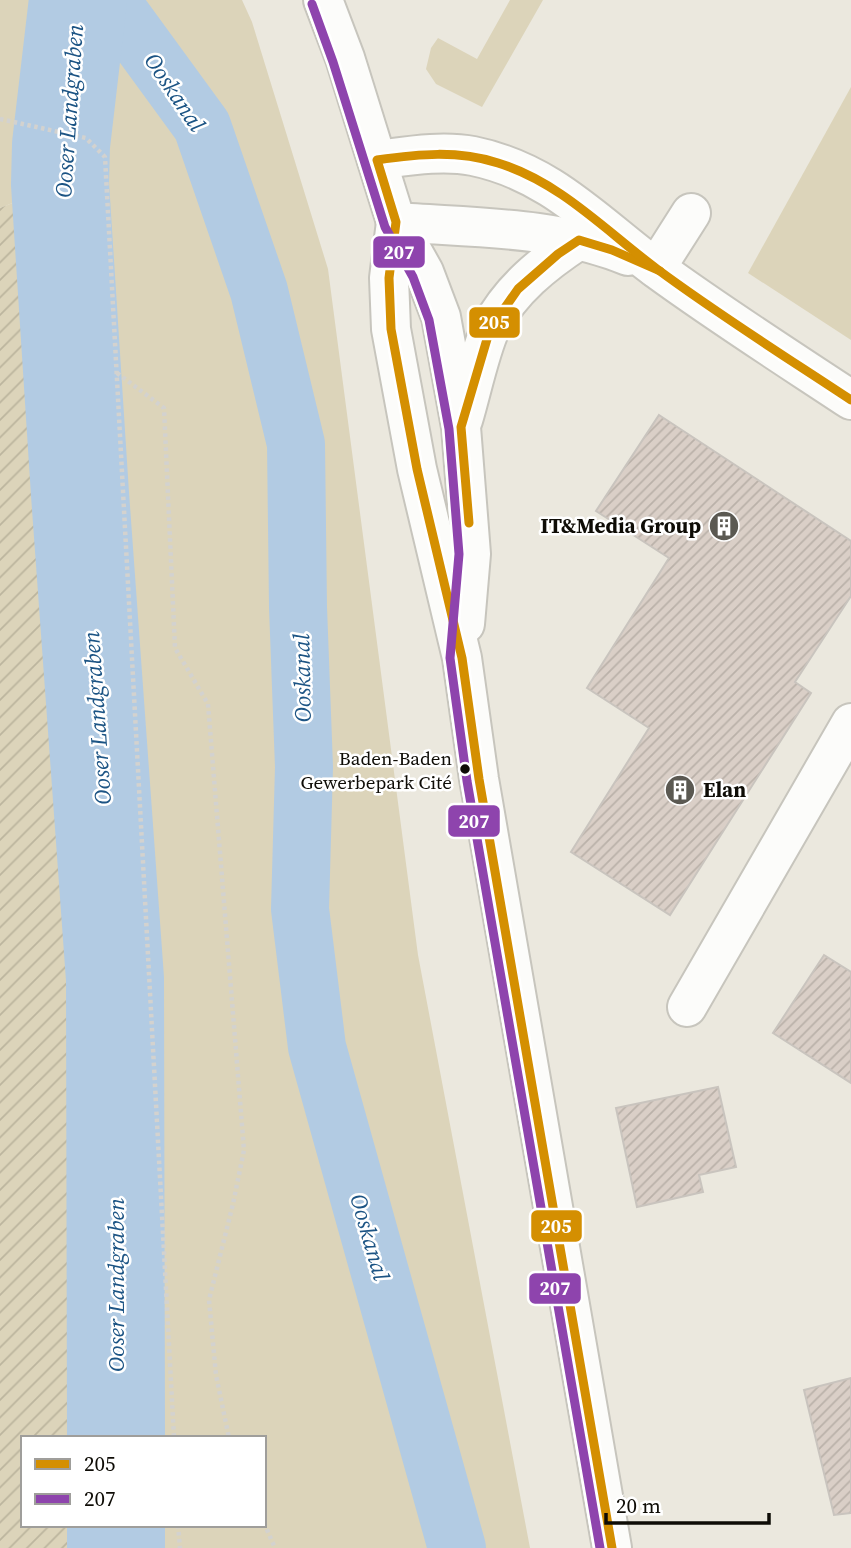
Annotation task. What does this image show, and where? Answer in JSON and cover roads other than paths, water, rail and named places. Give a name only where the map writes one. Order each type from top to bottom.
[{"type":"street","points":[[323,0],[345,58],[396,222],[424,272],[441,317],[461,427],[471,554],[462,658]]},
{"type":"street","points":[[377,160],[431,153],[471,156],[521,171],[572,200],[656,268],[851,400]]},
{"type":"street","points":[[656,268],[691,213]]},
{"type":"street","points":[[396,222],[537,232],[579,240],[656,268]]},
{"type":"street","points":[[396,222],[389,278],[391,329],[417,468],[462,658],[479,779],[612,1548]]},
{"type":"street","points":[[461,427],[490,329],[501,311],[536,272],[579,240]]},
{"type":"street","points":[[687,1007],[851,723]]},
{"type":"waterway","name":"Ooser Landgraben","points":[[78,0],[61,145],[60,184],[115,979],[116,1436]]},
{"type":"waterway","name":"Ooskanal","points":[[110,0],[202,126],[259,291],[296,444],[304,767],[300,909],[317,1047],[457,1548]]},
{"type":"waterway","name":"Ooser Landgraben","points":[[116,1527],[116,1548]]},
{"type":"place","name":"IT&Media Group","points":[[724,526]]},
{"type":"place","name":"Baden-Baden Gewerbepark Cité","points":[[465,769]]},
{"type":"place","name":"Elan","points":[[680,790]]}]
